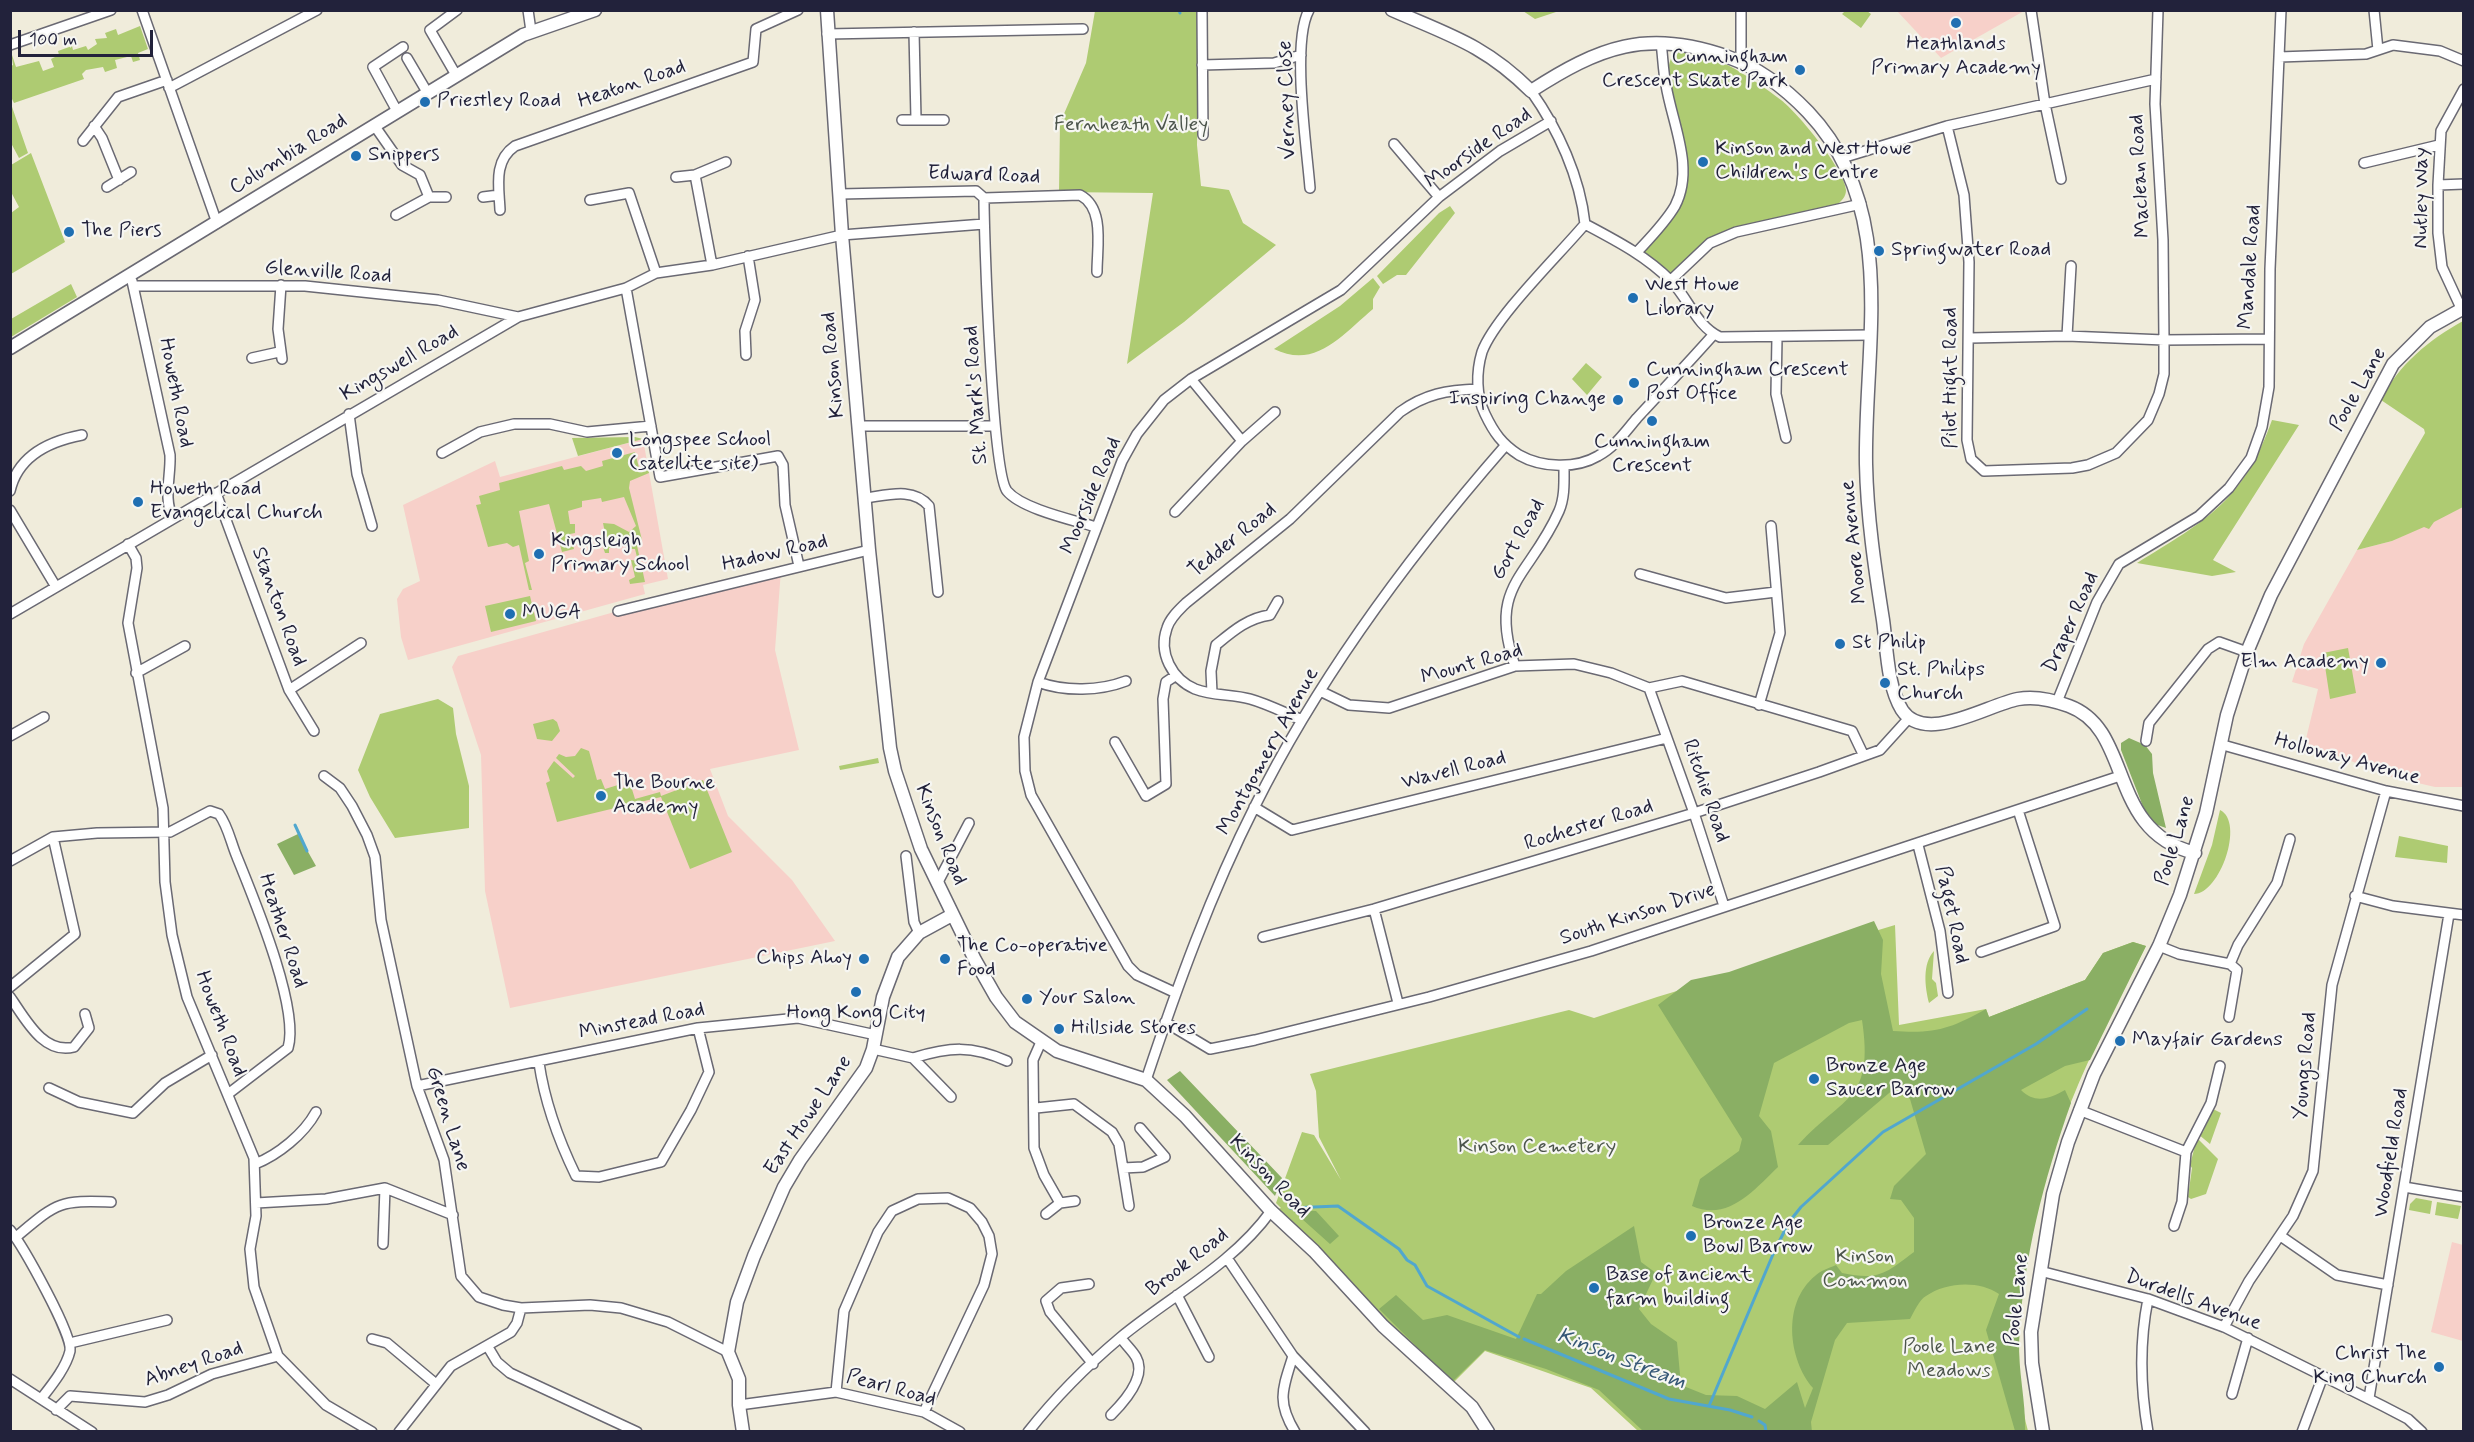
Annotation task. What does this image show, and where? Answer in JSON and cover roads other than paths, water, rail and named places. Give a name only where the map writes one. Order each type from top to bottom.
[{"type":"street","points":[[10,45],[111,10]]},
{"type":"street","points":[[142,10],[217,223]]},
{"type":"street","points":[[83,141],[118,98],[168,84],[317,10]]},
{"type":"street","points":[[456,75],[430,30],[457,10]]},
{"type":"street","points":[[528,10],[531,31]]},
{"type":"street","name":"Columbia Road","points":[[10,348],[132,281],[217,223],[531,31],[595,10]]},
{"type":"street","name":"Heaton Road","points":[[500,210],[498,169],[507,152],[515,146],[753,62],[756,29],[798,10]]},
{"type":"street","name":"Kinson Road","points":[[827,10],[842,235],[869,550],[892,760],[912,825],[937,884],[996,997],[1015,1022],[1041,1042],[1058,1051],[1146,1080],[1185,1116],[1271,1210],[1314,1251],[1404,1346],[1472,1407],[1488,1431]]},
{"type":"street","points":[[1202,10],[1203,135]]},
{"type":"street","name":"Verney Close","points":[[1309,10],[1304,20],[1301,55],[1310,188]]},
{"type":"street","points":[[1392,10],[1483,50],[1511,71],[1531,91],[1551,121],[1576,184],[1585,225]]},
{"type":"street","points":[[1741,10],[1741,62]]},
{"type":"street","points":[[2031,10],[2045,104],[2061,179]]},
{"type":"street","name":"Maclean Road","points":[[2158,10],[2156,79],[2163,240],[2164,340]]},
{"type":"street","name":"Mandale Road","points":[[1971,338],[2067,336],[2164,340],[2268,339],[2281,10]]},
{"type":"street","points":[[2374,10],[2378,50]]},
{"type":"street","points":[[827,34],[1083,29]]},
{"type":"street","points":[[914,32],[916,119]]},
{"type":"street","points":[[1637,252],[1662,225],[1676,204],[1681,185],[1683,165],[1666,86],[1661,44]]},
{"type":"street","name":"Moore Avenue","points":[[1531,91],[1593,54],[1616,46],[1661,44],[1695,46],[1741,62],[1760,72],[1797,101],[1815,120],[1842,158],[1861,204],[1870,266],[1872,322],[1866,462],[1874,565],[1896,697],[1909,718]]},
{"type":"street","points":[[2279,57],[2346,56],[2393,45],[2440,51],[2463,61]]},
{"type":"street","points":[[398,111],[373,67],[403,47]]},
{"type":"street","points":[[1202,65],[1274,63],[1301,55]]},
{"type":"street","points":[[407,58],[427,93]]},
{"type":"street","points":[[1842,158],[1947,126],[2156,79]]},
{"type":"street","name":"Nutley Way","points":[[2462,308],[2442,267],[2438,233],[2438,185],[2439,145],[2446,121],[2463,89]]},
{"type":"street","points":[[902,120],[944,120]]},
{"type":"street","name":"Moorside Road","points":[[1176,993],[1137,975],[1128,966],[1031,795],[1025,771],[1024,737],[1038,682],[1122,461],[1137,434],[1164,400],[1191,379],[1341,290],[1438,197],[1500,151],[1551,121]]},
{"type":"street","points":[[374,125],[402,165],[420,175],[429,197]]},
{"type":"street","points":[[94,126],[102,138],[119,180]]},
{"type":"street","name":"Pilot Hight Road","points":[[1947,126],[1965,195],[1971,338],[1967,440],[1971,459],[1984,471],[2008,472],[2088,465],[2116,453],[2148,420],[2159,394],[2164,374],[2164,340]]},
{"type":"street","points":[[1394,144],[1438,197]]},
{"type":"street","points":[[2364,163],[2439,145]]},
{"type":"street","points":[[676,177],[695,175],[726,162]]},
{"type":"street","points":[[107,187],[131,172]]},
{"type":"street","points":[[695,175],[712,265]]},
{"type":"street","points":[[2438,185],[2463,184]]},
{"type":"street","name":"Edward Road","points":[[840,194],[976,191],[984,198],[1080,195],[1090,201],[1096,210],[1097,272]]},
{"type":"street","points":[[590,200],[629,193],[656,273]]},
{"type":"street","points":[[483,197],[499,195]]},
{"type":"street","points":[[396,215],[429,197],[446,197]]},
{"type":"street","name":"St. Mark's Road","points":[[984,198],[996,426],[999,464],[1006,490],[1024,503],[1096,527]]},
{"type":"street","points":[[1671,280],[1710,243],[1736,232],[1861,204]]},
{"type":"street","name":"Kingswell Road","points":[[10,614],[518,316],[626,288],[656,273],[712,265],[842,235],[984,224]]},
{"type":"street","points":[[1585,225],[1637,252],[1671,280],[1701,322],[1720,337],[1870,335]]},
{"type":"street","points":[[1585,225],[1514,306],[1488,340],[1480,362],[1478,388],[1482,408],[1493,432],[1505,446],[1525,458],[1564,466],[1598,457],[1617,442],[1714,334]]},
{"type":"street","points":[[746,355],[745,332],[755,300],[748,256]]},
{"type":"street","points":[[2067,336],[2071,266]]},
{"type":"street","name":"Glenville Road","points":[[132,281],[281,285],[393,294],[518,316]]},
{"type":"street","name":"Howeth Road","points":[[132,281],[170,455],[171,474],[168,501],[173,518]]},
{"type":"street","points":[[252,358],[281,356],[278,322],[281,285]]},
{"type":"street","points":[[626,288],[660,477],[778,456],[783,465],[785,505],[799,566]]},
{"type":"street","name":"Poole Lane","points":[[2043,1431],[2035,1391],[2031,1347],[2040,1271],[2053,1194],[2079,1110],[2101,1057],[2158,946],[2195,853],[2223,745],[2227,715],[2247,652],[2271,595],[2394,364],[2430,327],[2462,308]]},
{"type":"street","points":[[1777,337],[1776,394],[1786,438]]},
{"type":"street","name":"Draper Road","points":[[2057,702],[2097,602],[2119,564],[2199,516],[2229,488],[2251,458],[2262,427],[2269,387],[2268,339]]},
{"type":"street","points":[[1191,379],[1242,441]]},
{"type":"street","name":"Tedder Road","points":[[1175,676],[1164,654],[1164,642],[1172,618],[1186,603],[1290,519],[1400,412],[1419,399],[1435,393],[1478,388]]},
{"type":"street","points":[[1175,512],[1242,441],[1275,412]]},
{"type":"street","points":[[349,414],[357,474],[372,526]]},
{"type":"street","points":[[442,453],[480,432],[514,424],[550,424],[587,432],[651,426]]},
{"type":"street","points":[[859,426],[996,426]]},
{"type":"street","points":[[10,490],[17,471],[27,458],[55,442],[82,435]]},
{"type":"street","name":"Montgomery Avenue","points":[[1146,1080],[1176,993],[1254,807],[1302,720],[1406,566],[1505,446]]},
{"type":"street","name":"Gort Road","points":[[1515,666],[1504,625],[1508,599],[1520,571],[1536,551],[1560,509],[1564,466]]},
{"type":"street","name":"Stanton Road","points":[[216,493],[289,690],[314,731]]},
{"type":"street","points":[[866,498],[903,493],[921,496],[929,506],[938,592]]},
{"type":"street","points":[[10,510],[56,587]]},
{"type":"street","points":[[1759,705],[1780,633],[1771,526]]},
{"type":"street","name":"Howeth Road","points":[[128,544],[137,562],[128,623],[163,808],[165,882],[172,935],[187,997],[255,1164],[256,1216],[250,1249],[252,1275],[278,1356],[326,1405],[372,1431]]},
{"type":"street","name":"Hadow Road","points":[[618,611],[869,550]]},
{"type":"street","points":[[1640,574],[1726,598],[1776,592]]},
{"type":"street","points":[[1212,693],[1211,671],[1216,645],[1239,626],[1258,616],[1270,615],[1278,601]]},
{"type":"street","points":[[2146,741],[2149,723],[2208,649],[2219,642],[2247,652]]},
{"type":"street","points":[[289,690],[362,643]]},
{"type":"street","points":[[136,673],[185,646]]},
{"type":"street","name":"Mount Road","points":[[1320,691],[1349,705],[1389,708],[1515,666],[1574,664],[1611,673],[1649,688]]},
{"type":"street","points":[[1115,742],[1146,796],[1166,784],[1163,699],[1166,682],[1175,676],[1184,684],[1212,693],[1250,699],[1302,720]]},
{"type":"street","points":[[1038,682],[1056,688],[1110,687],[1126,681]]},
{"type":"street","points":[[1649,688],[1682,681],[1852,731],[1863,754]]},
{"type":"street","name":"Ritchie Road","points":[[1649,688],[1694,813],[1724,906]]},
{"type":"street","points":[[1909,718],[1927,724],[1943,723],[2019,698],[2037,698],[2057,702],[2083,712],[2096,725],[2106,741],[2140,817],[2155,834],[2173,846],[2195,853]]},
{"type":"street","points":[[10,736],[44,717]]},
{"type":"street","name":"Rochester Road","points":[[1263,937],[1374,909],[1694,813],[1820,772],[1863,754],[1880,750],[1909,718]]},
{"type":"street","name":"Wavell Road","points":[[1254,807],[1292,830],[1667,738]]},
{"type":"street","name":"Holloway Avenue","points":[[2223,745],[2386,791],[2463,806]]},
{"type":"street","name":"Green Lane","points":[[324,776],[340,789],[352,806],[368,835],[375,857],[379,874],[377,888],[381,920],[417,1086],[444,1160],[461,1276],[479,1297],[503,1305],[521,1308],[590,1305],[621,1308],[668,1322],[729,1352]]},
{"type":"street","name":"South Kinson Drive","points":[[1166,1022],[1210,1049],[1429,997],[1591,951],[2120,776]]},
{"type":"street","name":"Youngs Road","points":[[2224,1327],[2249,1281],[2282,1237],[2313,1172],[2321,1104],[2327,1013],[2355,896],[2386,791]]},
{"type":"street","points":[[1981,952],[2055,926],[2018,810]]},
{"type":"street","name":"Heather Road","points":[[163,831],[170,832],[210,811],[216,812],[222,818],[264,922],[287,1004],[288,1048],[228,1094]]},
{"type":"street","points":[[937,884],[969,823]]},
{"type":"street","points":[[10,861],[53,837],[163,831]]},
{"type":"street","points":[[10,987],[75,934],[53,837]]},
{"type":"street","points":[[2230,964],[2238,945],[2277,883],[2290,839]]},
{"type":"street","name":"Paget Road","points":[[1917,845],[1940,931],[1948,993]]},
{"type":"street","points":[[906,856],[914,922],[919,933]]},
{"type":"street","points":[[2355,896],[2393,906],[2463,915]]},
{"type":"street","points":[[1374,909],[1398,1003]]},
{"type":"street","name":"Woodfield Road","points":[[2369,1398],[2449,914]]},
{"type":"street","name":"East Howe Lane","points":[[743,1431],[739,1406],[739,1379],[729,1352],[737,1302],[784,1187],[812,1142],[857,1084],[873,1049],[892,969],[898,957],[919,933],[952,915]]},
{"type":"street","points":[[2158,946],[2180,954],[2230,964],[2237,970],[2229,1017]]},
{"type":"street","points":[[10,997],[37,1034],[56,1047],[74,1047],[89,1028],[85,1014]]},
{"type":"street","name":"Minstead Road","points":[[417,1086],[539,1063],[613,1044],[698,1028],[798,1018],[876,1035]]},
{"type":"street","points":[[539,1063],[544,1096],[559,1141],[576,1176],[599,1177],[661,1162],[691,1110],[709,1072],[698,1028]]},
{"type":"street","points":[[1041,1042],[1033,1060],[1034,1148],[1044,1175],[1060,1203]]},
{"type":"street","points":[[873,1049],[913,1058],[960,1048],[984,1051],[1007,1062]]},
{"type":"street","points":[[49,1088],[79,1102],[133,1113],[165,1083],[212,1055]]},
{"type":"street","points":[[913,1058],[951,1097]]},
{"type":"street","points":[[2174,1226],[2182,1202],[2186,1152],[2211,1103],[2220,1066]]},
{"type":"street","points":[[1035,1108],[1074,1104],[1112,1132],[1119,1144],[1129,1206]]},
{"type":"street","points":[[2079,1110],[2186,1152]]},
{"type":"street","points":[[255,1164],[265,1160],[298,1135],[310,1124],[316,1112]]},
{"type":"street","points":[[1124,1168],[1143,1167],[1164,1157],[1140,1128]]},
{"type":"street","points":[[2404,1187],[2463,1197]]},
{"type":"street","points":[[256,1203],[326,1199],[385,1188],[453,1215]]},
{"type":"street","points":[[384,1244],[385,1188]]},
{"type":"street","points":[[836,1392],[844,1311],[878,1232],[892,1211],[918,1199],[948,1198],[970,1208],[982,1222],[989,1236],[992,1254],[984,1285],[924,1412]]},
{"type":"street","points":[[41,1399],[68,1356],[70,1343],[13,1233],[61,1204],[78,1201],[111,1202]]},
{"type":"street","points":[[1046,1214],[1060,1203],[1076,1201]]},
{"type":"street","name":"Brook Road","points":[[1030,1430],[1120,1338],[1227,1258],[1255,1234],[1271,1210]]},
{"type":"street","points":[[2282,1237],[2337,1275],[2388,1286]]},
{"type":"street","points":[[1227,1258],[1293,1356],[1363,1431]]},
{"type":"street","name":"Durdells Avenue","points":[[2040,1271],[2148,1299],[2224,1327],[2369,1398],[2408,1419],[2422,1431]]},
{"type":"street","points":[[1089,1284],[1061,1288],[1046,1300],[1050,1312],[1093,1364]]},
{"type":"street","points":[[1177,1295],[1209,1357]]},
{"type":"street","points":[[2148,1299],[2142,1328],[2140,1367],[2148,1431]]},
{"type":"street","points":[[399,1431],[452,1366],[488,1347],[515,1328],[521,1308]]},
{"type":"street","points":[[70,1343],[166,1320]]},
{"type":"street","points":[[1111,1414],[1125,1401],[1137,1379],[1137,1357],[1120,1338]]},
{"type":"street","points":[[2232,1394],[2248,1338]]},
{"type":"street","points":[[372,1339],[387,1343],[436,1384]]},
{"type":"street","points":[[488,1347],[497,1362],[510,1373],[638,1431]]},
{"type":"street","name":"Abney Road","points":[[56,1410],[70,1396],[126,1402],[157,1399],[212,1374],[278,1356]]},
{"type":"street","points":[[1293,1356],[1282,1395],[1284,1414],[1295,1431]]},
{"type":"street","points":[[2302,1431],[2323,1376]]},
{"type":"street","points":[[10,1379],[92,1431]]},
{"type":"street","name":"Pearl Road","points":[[739,1406],[836,1392],[924,1412],[954,1430]]},
{"type":"waterway","points":[[295,825],[307,851]]},
{"type":"waterway","name":"Kinson Stream","points":[[1709,1406],[1774,1252],[1789,1222],[1801,1207],[1883,1132],[2036,1044],[2087,1009]]},
{"type":"waterway","name":"Kinson Stream","points":[[1290,1208],[1338,1206],[1399,1249],[1407,1260],[1415,1265],[1427,1286],[1519,1337]]},
{"type":"waterway","name":"Kinson Stream","points":[[1524,1339],[1669,1399],[1730,1410],[1752,1417]]},
{"type":"waterway","name":"Kinson Stream","points":[[1759,1421],[1765,1425],[1766,1432]]},
{"type":"place","name":"Heathlands Primary Academy","points":[[1956,23]]},
{"type":"place","name":"Cunningham Crescent Skate Park","points":[[1800,70]]},
{"type":"place","name":"Priestley Road","points":[[425,102]]},
{"type":"place","name":"Snippers","points":[[356,156]]},
{"type":"place","name":"Kinson and West Howe Children's Centre","points":[[1703,162]]},
{"type":"place","name":"The Piers","points":[[69,232]]},
{"type":"place","name":"Springwater Road","points":[[1879,251]]},
{"type":"place","name":"West Howe Library","points":[[1633,298]]},
{"type":"place","name":"Cunningham Crescent Post Office","points":[[1634,383]]},
{"type":"place","name":"Inspiring Change","points":[[1618,400]]},
{"type":"place","name":"Cunningham Crescent","points":[[1652,421]]},
{"type":"place","name":"Longspee School (satellite site)","points":[[617,453]]},
{"type":"place","name":"Howeth Road Evangelical Church","points":[[138,502]]},
{"type":"place","name":"Kingsleigh Primary School","points":[[539,554]]},
{"type":"place","name":"MUGA","points":[[510,614]]},
{"type":"place","name":"St Philip","points":[[1840,644]]},
{"type":"place","name":"Elm Academy","points":[[2381,663]]},
{"type":"place","name":"St. Philips Church","points":[[1885,683]]},
{"type":"place","name":"The Bourne Academy","points":[[601,796]]},
{"type":"place","name":"Chips Ahoy","points":[[864,959]]},
{"type":"place","name":"The Co-operative Food","points":[[945,959]]},
{"type":"place","name":"Hong Kong City","points":[[856,992]]},
{"type":"place","name":"Your Salon","points":[[1027,999]]},
{"type":"place","name":"Hillside Stores","points":[[1059,1029]]},
{"type":"place","name":"Mayfair Gardens","points":[[2120,1041]]},
{"type":"place","name":"Bronze Age Saucer Barrow","points":[[1814,1079]]},
{"type":"place","name":"Bronze Age Bowl Barrow","points":[[1691,1236]]},
{"type":"place","name":"Base of ancient farm building","points":[[1594,1288]]},
{"type":"place","name":"Christ The King Church","points":[[2439,1367]]},
{"type":"park label","name":"Fernheath Valley","points":[[1131,126]]},
{"type":"park label","name":"Kinson Cemetery","points":[[1537,1148]]},
{"type":"park label","name":"Kinson Common","points":[[1865,1270]]},
{"type":"park label","name":"Poole Lane Meadows","points":[[1949,1360]]}]
